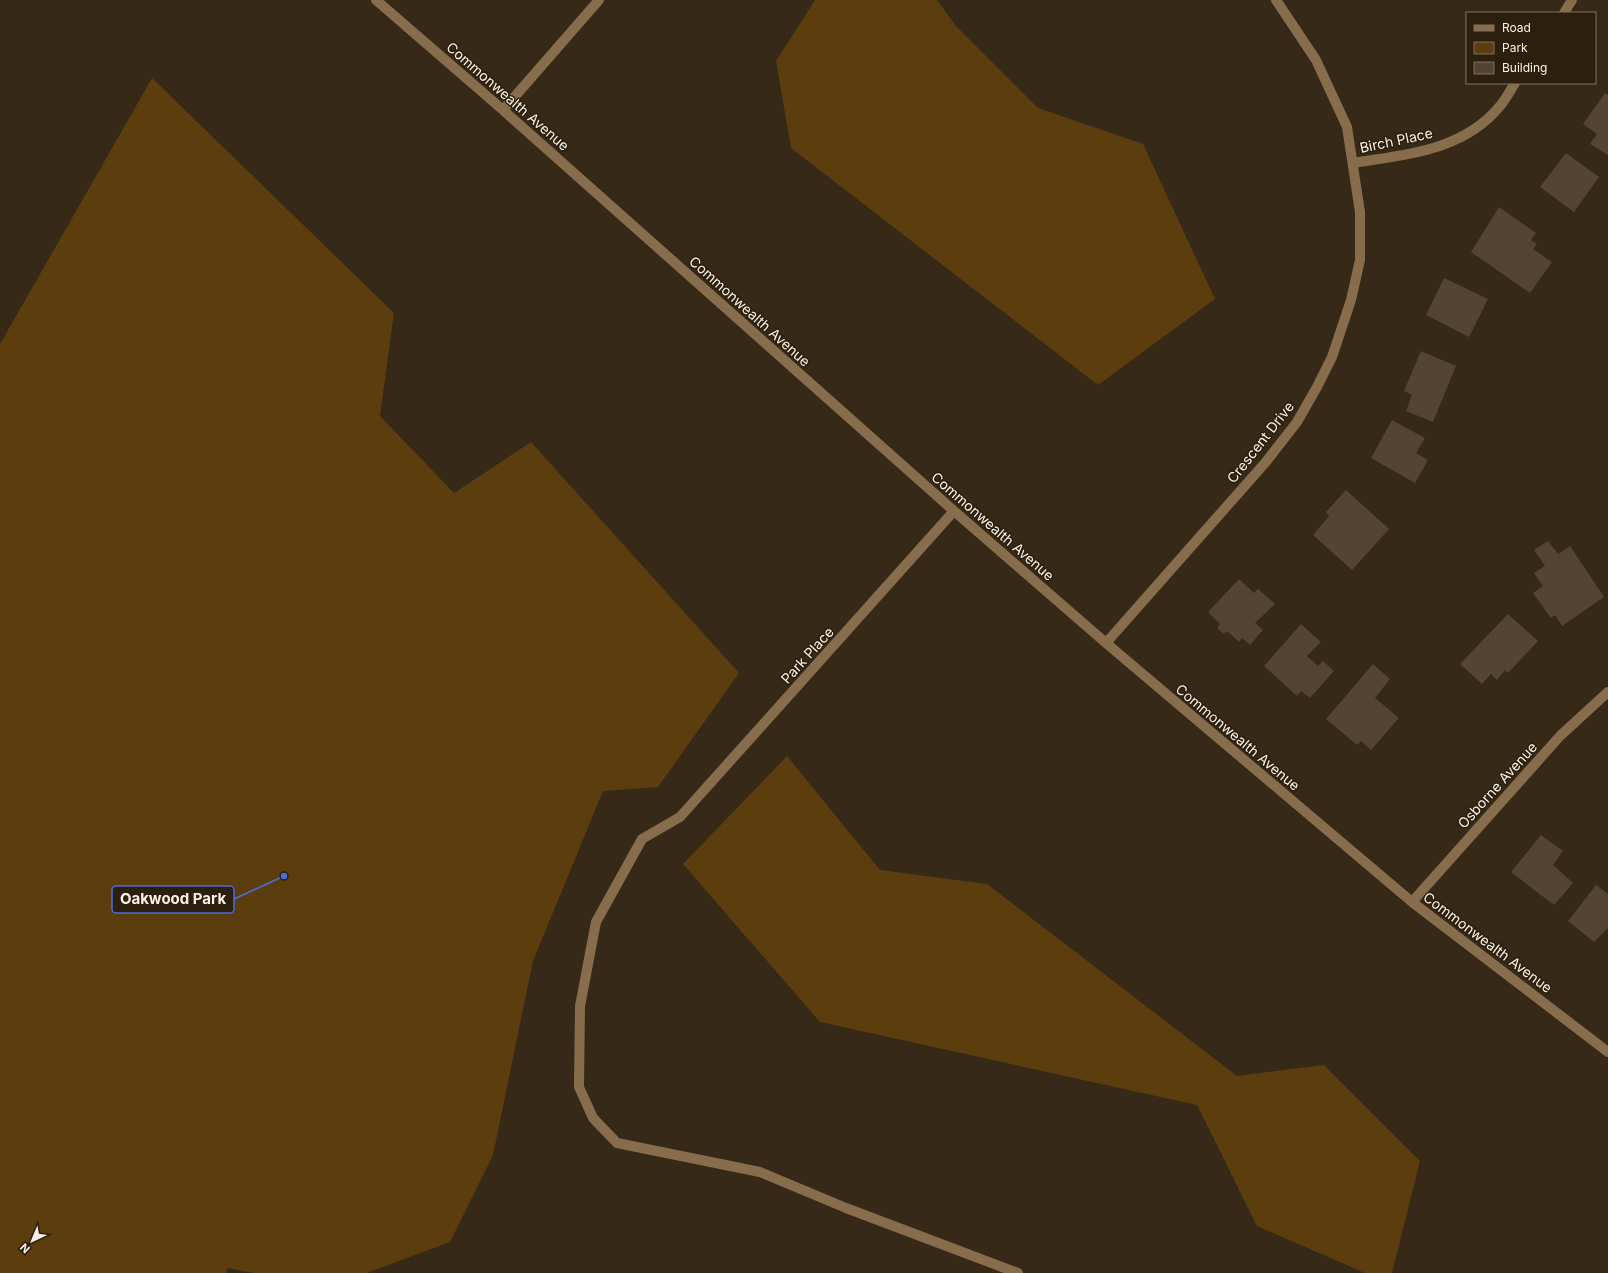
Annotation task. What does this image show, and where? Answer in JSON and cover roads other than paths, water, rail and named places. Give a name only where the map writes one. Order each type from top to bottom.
[{"type":"street","name":"Commonwealth Avenue","points":[[376,0],[503,110],[954,511],[1106,642],[1412,902],[1608,1052]]},
{"type":"street","points":[[503,110],[599,0]]},
{"type":"street","name":"Crescent Drive","points":[[1106,642],[1265,463],[1297,422],[1332,357],[1352,300],[1360,260],[1360,212],[1354,163],[1347,127],[1316,60],[1276,0]]},
{"type":"street","points":[[1565,12],[1572,0]]},
{"type":"street","name":"Birch Place","points":[[1354,163],[1434,149],[1471,132],[1499,107],[1515,84]]},
{"type":"street","name":"Park Place","points":[[954,511],[680,817],[642,838],[596,922],[580,1006],[579,1088],[592,1118],[617,1143],[760,1172],[846,1208],[1018,1273]]},
{"type":"street","name":"Osborne Avenue","points":[[1412,902],[1560,736],[1608,692]]},
{"type":"place","name":"Oakwood Park","points":[[284,876]]}]
